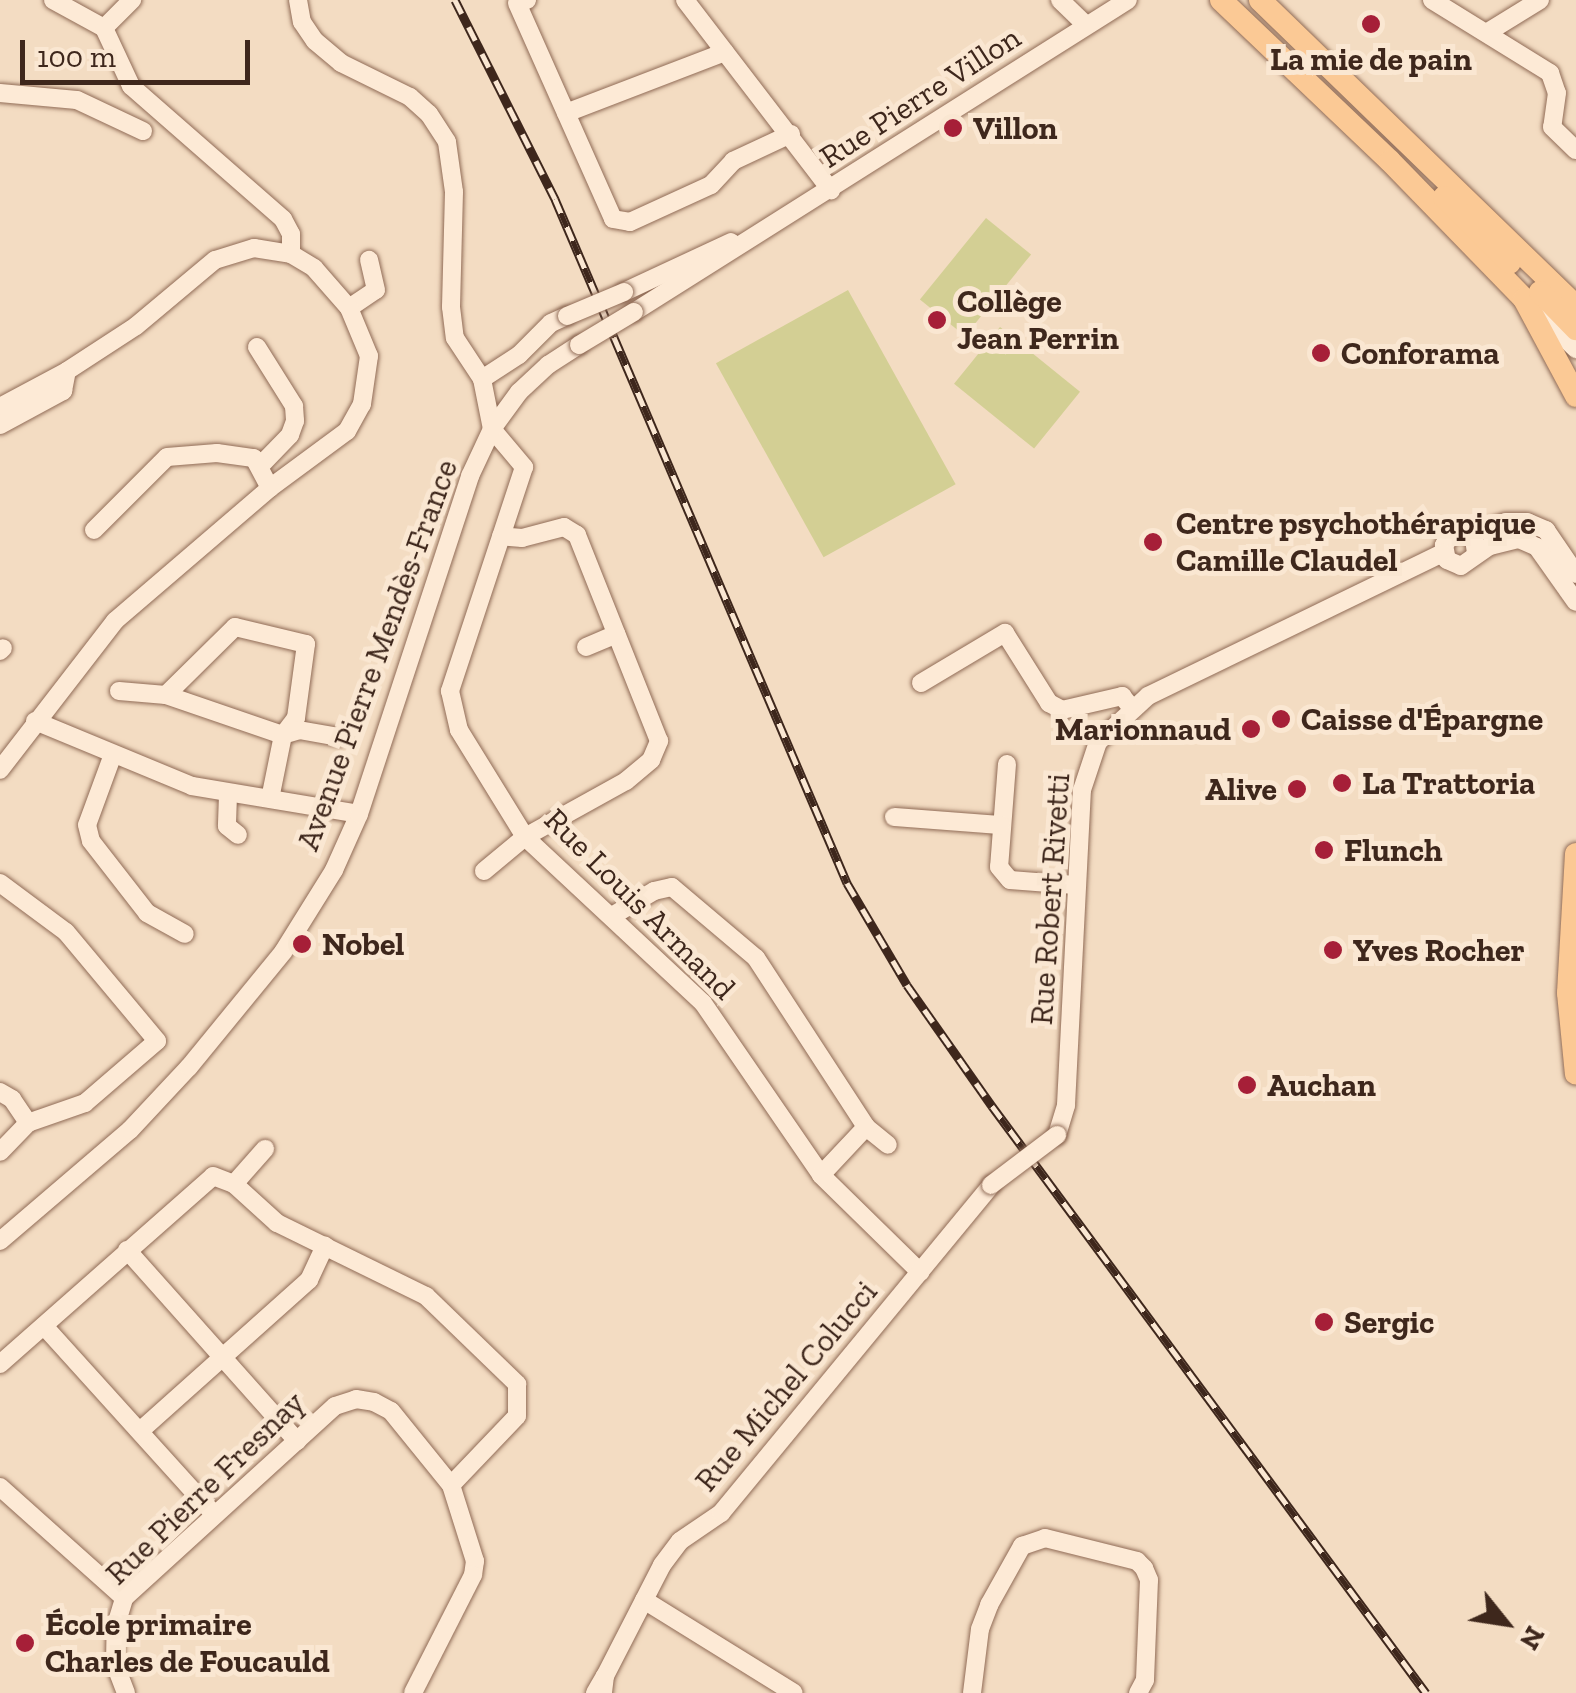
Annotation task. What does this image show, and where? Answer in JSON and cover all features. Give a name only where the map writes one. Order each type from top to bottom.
[{"type":"main road","points":[[1260,0],[1576,306]]},
{"type":"main road","points":[[1220,1],[1306,81],[1524,299],[1576,396]]},
{"type":"main road","points":[[1312,52],[1414,167],[1576,329]]},
{"type":"main road","points":[[1306,81],[1414,167]]},
{"type":"main road","points":[[1576,854],[1568,992],[1576,1074]]},
{"type":"street","points":[[53,0],[104,28],[131,86],[283,219],[291,234],[291,254]]},
{"type":"street","points":[[104,28],[132,0]]},
{"type":"street","points":[[298,0],[302,22],[315,41],[341,62],[410,97],[430,114],[446,142],[454,192],[451,307],[455,338],[482,379],[492,429]]},
{"type":"street","points":[[526,0],[518,3],[602,204],[613,219],[630,222],[712,185],[734,162],[790,134]]},
{"type":"street","points":[[685,0],[831,190]]},
{"type":"street","points":[[1060,0],[1086,24]]},
{"type":"street","name":"Rue Pierre Villon","points":[[572,349],[795,213],[1128,0]]},
{"type":"street","points":[[1432,0],[1550,73],[1557,93],[1552,127],[1576,150]]},
{"type":"street","points":[[1488,32],[1540,0]]},
{"type":"street","points":[[566,113],[725,52]]},
{"type":"street","points":[[0,93],[77,100],[143,132]]},
{"type":"street","name":"Rue Pierre Villon","points":[[482,379],[519,355],[551,323],[795,213]]},
{"type":"street","points":[[0,407],[67,371],[136,326],[215,260],[254,248],[291,254],[314,268],[349,308],[369,356],[367,388],[356,419],[336,441],[270,488],[115,621],[0,770]]},
{"type":"street","points":[[349,308],[376,290],[370,260]]},
{"type":"street","points":[[1524,299],[1576,349]]},
{"type":"street","points":[[257,347],[294,406],[296,421],[290,435],[260,466]]},
{"type":"street","name":"Avenue Pierre Mendès-France","points":[[0,1241],[130,1130],[199,1056],[283,952],[334,870],[359,814],[470,476],[492,429],[519,392],[572,349]]},
{"type":"street","points":[[0,425],[63,391],[67,371]]},
{"type":"street","name":"Rue Louis Armand","points":[[492,429],[524,467],[450,691],[459,730],[524,837],[703,1003],[821,1175],[920,1272]]},
{"type":"street","points":[[94,530],[167,457],[254,458],[270,488]]},
{"type":"street","points":[[1576,574],[1560,544],[1546,530],[1527,522],[1506,522],[1468,535],[1452,535],[1444,553],[1447,560],[1461,566],[1476,553],[1519,539],[1538,546],[1576,602]]},
{"type":"street","points":[[484,871],[524,837],[626,781],[651,760],[659,740],[578,535],[564,527],[522,538],[501,536]]},
{"type":"street","points":[[1468,535],[1476,553]]},
{"type":"street","name":"Rue Robert Rivetti","points":[[991,1185],[1057,1135],[1066,1105],[1075,885],[1086,773],[1098,742],[1131,707],[1444,553]]},
{"type":"street","points":[[166,695],[235,627],[296,638],[306,644],[296,718],[283,734],[270,798]]},
{"type":"street","points":[[921,683],[1005,633],[1049,703],[1062,710],[1122,696],[1131,707]]},
{"type":"street","points":[[586,648],[616,634]]},
{"type":"street","points":[[119,690],[166,695],[283,734],[299,730],[338,736]]},
{"type":"street","points":[[35,721],[112,757],[192,786],[359,814]]},
{"type":"street","points":[[112,757],[87,825],[91,841],[146,914],[185,934]]},
{"type":"street","points":[[1006,764],[999,867],[1010,880],[1075,885]]},
{"type":"street","points":[[228,794],[228,826],[238,835]]},
{"type":"street","points":[[894,817],[1001,825]]},
{"type":"street","points":[[0,884],[66,932],[157,1041],[85,1103],[28,1123],[0,1152]]},
{"type":"street","points":[[612,916],[654,891],[672,887],[756,958],[866,1127],[888,1145]]},
{"type":"street","points":[[0,1092],[12,1098],[28,1123]]},
{"type":"street","points":[[821,1175],[866,1127]]},
{"type":"street","points":[[234,1184],[266,1149]]},
{"type":"street","points":[[0,1364],[213,1176],[234,1184],[277,1223],[426,1296],[517,1384],[517,1416],[451,1485]]},
{"type":"street","name":"Rue Michel Colucci","points":[[601,1688],[644,1600],[680,1540],[721,1513],[991,1185]]},
{"type":"street","points":[[140,1431],[310,1280],[325,1246]]},
{"type":"street","points":[[127,1250],[297,1441]]},
{"type":"street","points":[[44,1326],[214,1512]]},
{"type":"street","name":"Rue Pierre Fresnay","points":[[126,1693],[115,1664],[116,1625],[124,1598],[214,1512],[335,1406],[356,1399],[391,1411],[451,1485],[475,1561],[473,1575],[413,1693]]},
{"type":"street","points":[[0,1487],[124,1598]]},
{"type":"street","points":[[972,1693],[980,1629],[989,1605],[1022,1546],[1046,1538],[1137,1561],[1144,1568],[1149,1580],[1145,1680],[1138,1693]]},
{"type":"street","points":[[644,1600],[794,1693]]},
{"type":"shaded area","points":[[986,218],[1031,255],[965,336],[920,300]]},
{"type":"shaded area","points":[[848,290],[956,484],[824,557],[716,363]]},
{"type":"shaded area","points":[[1000,327],[1080,392],[1034,449],[954,384]]},
{"type":"railway","points":[[455,0],[555,199],[847,883],[907,985],[992,1106],[1426,1693]]},
{"type":"place","name":"La mie de pain","points":[[1371,24]]},
{"type":"place","name":"Villon","points":[[953,128]]},
{"type":"place","name":"Collège Jean Perrin","points":[[937,320]]},
{"type":"place","name":"Conforama","points":[[1321,353]]},
{"type":"place","name":"Centre psychothérapique Camille Claudel","points":[[1153,542]]},
{"type":"place","name":"Caisse d'Épargne","points":[[1281,719]]},
{"type":"place","name":"Marionnaud","points":[[1251,729]]},
{"type":"place","name":"La Trattoria","points":[[1342,783]]},
{"type":"place","name":"Alive","points":[[1297,789]]},
{"type":"place","name":"Flunch","points":[[1324,850]]},
{"type":"place","name":"Nobel","points":[[302,944]]},
{"type":"place","name":"Yves Rocher","points":[[1333,950]]},
{"type":"place","name":"Auchan","points":[[1247,1085]]},
{"type":"place","name":"Sergic","points":[[1324,1322]]},
{"type":"place","name":"École primaire Charles de Foucauld","points":[[25,1643]]}]
